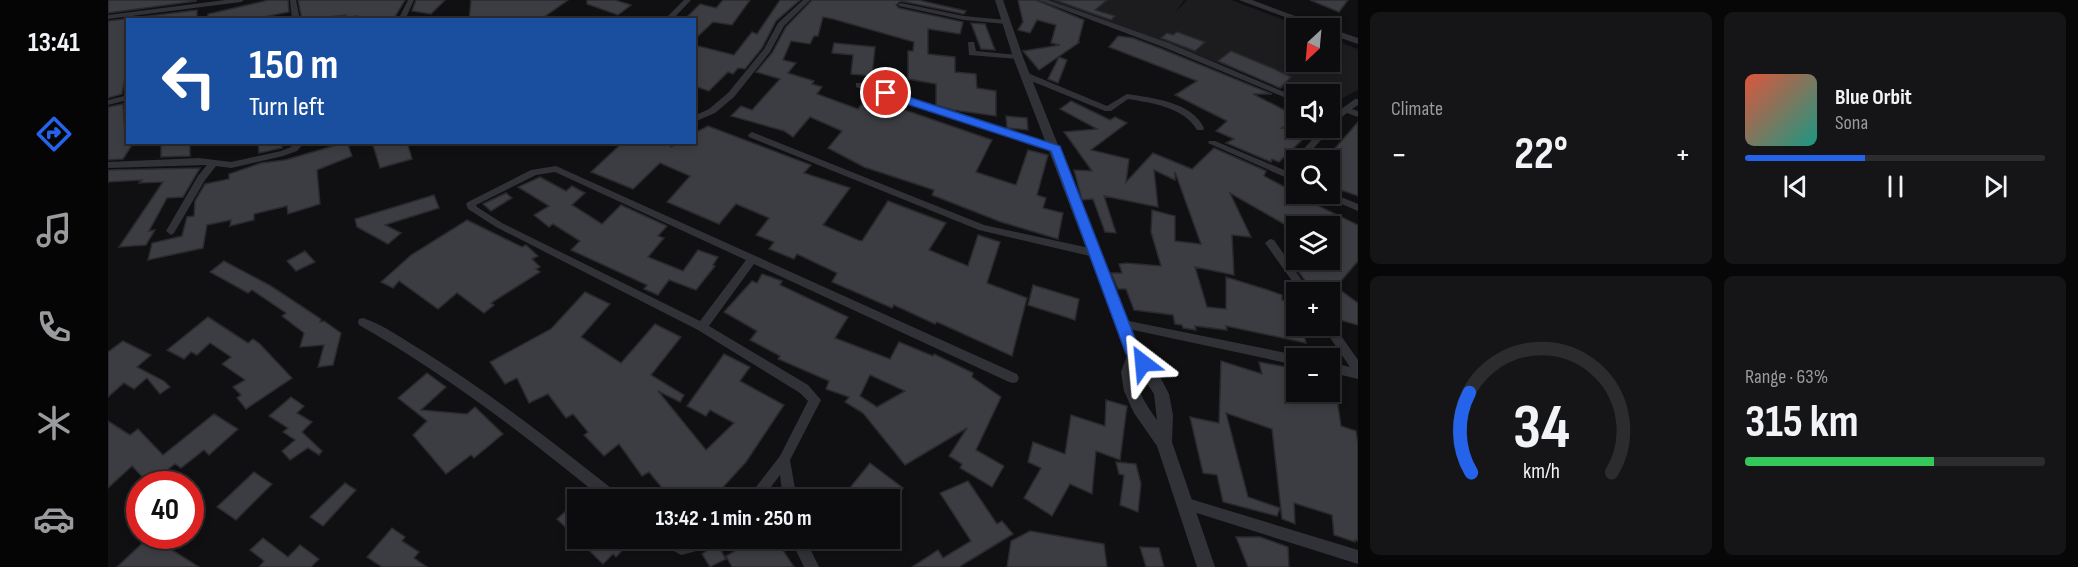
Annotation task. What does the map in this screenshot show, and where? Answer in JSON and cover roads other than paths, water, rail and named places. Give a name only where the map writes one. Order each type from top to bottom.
[{"type":"street","points":[[108,17],[190,9],[241,0]]},
{"type":"street","points":[[293,0],[296,18]]},
{"type":"street","points":[[402,18],[411,0]]},
{"type":"street","points":[[670,18],[688,0]]},
{"type":"street","points":[[696,119],[712,111],[731,95],[767,50],[781,25],[807,0]]},
{"type":"street","points":[[999,0],[1018,57],[1056,149],[1134,354],[1151,372],[1167,409],[1164,442]]},
{"type":"street","points":[[1041,0],[1166,45],[1286,96]]},
{"type":"street","points":[[1243,0],[1294,18]]},
{"type":"street","points":[[901,5],[964,18],[1006,22]]},
{"type":"street","points":[[1340,35],[1358,41]]},
{"type":"street","points":[[971,44],[972,53],[1018,57]]},
{"type":"street","points":[[1027,76],[1108,109],[1127,96],[1182,110],[1196,118],[1200,128]]},
{"type":"street","points":[[859,85],[1056,149]]},
{"type":"street","points":[[108,103],[126,98]]},
{"type":"street","points":[[1340,113],[1358,100]]},
{"type":"street","points":[[1346,110],[1358,114]]},
{"type":"street","points":[[752,135],[982,228],[1094,253]]},
{"type":"street","points":[[1307,150],[1318,138]]},
{"type":"street","points":[[1212,143],[1285,174]]},
{"type":"street","points":[[108,165],[199,161],[231,165],[283,153],[294,149],[299,144]]},
{"type":"street","points":[[171,231],[196,186],[213,164]]},
{"type":"street","points":[[761,489],[783,460],[815,400],[804,389],[702,327],[499,225],[473,209],[471,204],[534,172],[556,169],[1013,378]]},
{"type":"street","points":[[1340,200],[1358,208]]},
{"type":"street","points":[[1270,243],[1298,282]]},
{"type":"street","points":[[702,327],[752,260]]},
{"type":"street","points":[[363,321],[405,344],[516,422],[601,489]]},
{"type":"street","points":[[1124,324],[1286,358]]},
{"type":"street","points":[[1335,336],[1358,371]]},
{"type":"street","points":[[1134,354],[1128,372],[1132,391],[1139,408],[1164,442],[1206,567]]},
{"type":"street","points":[[1340,369],[1358,371]]},
{"type":"street","points":[[783,460],[788,489]]},
{"type":"street","points":[[1184,503],[1358,556]]},
{"type":"street","points":[[803,549],[812,567]]}]
